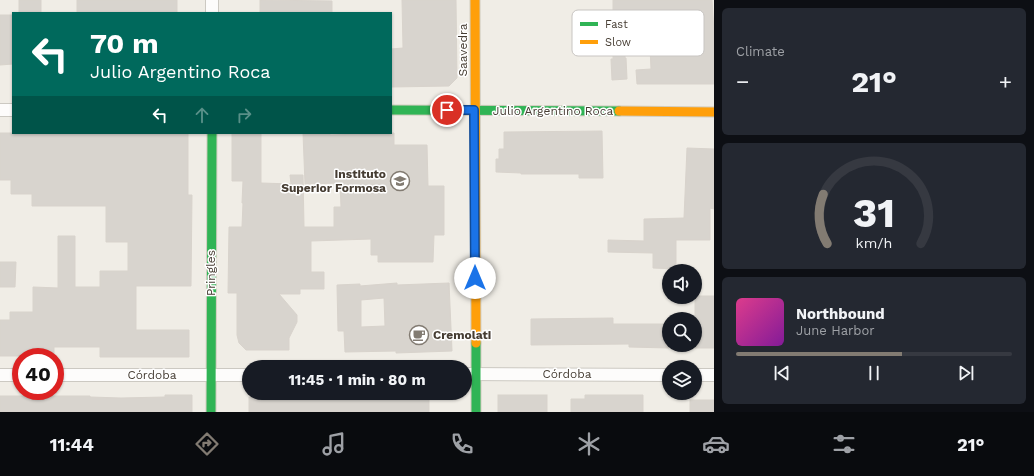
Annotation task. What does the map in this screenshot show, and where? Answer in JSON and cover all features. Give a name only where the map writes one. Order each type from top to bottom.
[{"type":"street","points":[[212,0],[212,12]]},
{"type":"street","name":"Saavedra","points":[[470,360],[475,0]]},
{"type":"street","points":[[0,110],[12,110]]},
{"type":"street","name":"Julio Argentino Roca","points":[[392,110],[714,112]]},
{"type":"street","name":"Pringles","points":[[211,412],[212,134]]},
{"type":"street","name":"Córdoba","points":[[472,374],[662,375]]},
{"type":"street","points":[[0,375],[12,375]]},
{"type":"street","name":"Córdoba","points":[[64,375],[242,375]]},
{"type":"street","points":[[702,375],[714,375]]},
{"type":"street","name":"Saavedra","points":[[472,387],[476,412]]},
{"type":"building","points":[[19,0],[41,0],[41,12],[19,12]]},
{"type":"building","points":[[77,0],[177,0],[177,12],[77,12]]},
{"type":"building","points":[[260,0],[332,1],[332,12],[260,12]]},
{"type":"building","points":[[402,0],[456,0],[457,78],[449,86],[392,87],[392,49],[403,48]]},
{"type":"building","points":[[613,0],[712,0],[714,32],[714,84],[637,84],[636,70],[651,69],[650,56],[704,56],[704,10],[613,10]]},
{"type":"building","points":[[0,15],[12,15],[12,64],[0,65]]},
{"type":"building","points":[[613,56],[625,56],[627,79],[612,80],[611,59],[613,59]]},
{"type":"building","points":[[602,131],[603,178],[579,178],[579,174],[521,174],[496,172],[496,159],[499,159],[499,149],[504,149],[504,132]]},
{"type":"building","points":[[0,133],[188,134],[188,195],[192,195],[191,286],[136,286],[136,330],[189,330],[189,357],[100,357],[100,347],[12,348],[12,356],[0,356],[0,320],[10,320],[10,312],[33,312],[33,287],[58,288],[58,236],[75,236],[75,287],[100,287],[100,271],[128,271],[128,242],[106,242],[106,206],[32,206],[32,194],[11,194],[11,180],[0,180]]},
{"type":"building","points":[[394,133],[394,145],[427,145],[428,186],[444,186],[444,235],[434,235],[433,262],[378,262],[378,255],[371,255],[371,239],[311,241],[311,272],[324,272],[324,289],[300,289],[300,294],[279,294],[297,315],[297,322],[289,338],[289,350],[246,350],[239,343],[237,335],[237,293],[228,293],[229,227],[242,227],[243,203],[243,181],[232,181],[232,134],[261,134],[261,183],[291,184],[290,175],[303,175],[304,227],[334,227],[334,207],[341,207],[340,183],[305,184],[303,134],[330,135]]},
{"type":"building","points":[[687,148],[714,149],[714,209],[710,208],[710,240],[676,240],[676,264],[662,264],[662,268],[653,268],[653,253],[608,252],[608,240],[644,241],[644,219],[684,218]]},
{"type":"building","points":[[0,262],[16,262],[15,287],[0,287]]},
{"type":"building","points":[[397,283],[397,285],[449,283],[452,351],[396,353],[396,351],[345,352],[344,331],[338,331],[337,285],[360,284],[360,286]],"holes":[[[384,298],[385,326],[361,327],[361,300]]]},
{"type":"building","points":[[702,296],[714,296],[714,348],[702,348],[702,312],[695,312],[695,304],[702,304]]},
{"type":"building","points":[[613,318],[613,324],[662,324],[662,348],[629,347],[629,344],[531,345],[531,319]]},
{"type":"building","points":[[165,395],[192,395],[192,412],[0,412],[0,396],[12,396],[12,400],[64,400],[64,396],[121,398],[165,397]]},
{"type":"building","points":[[498,395],[547,395],[547,412],[498,412]]},
{"type":"building","points":[[585,395],[643,395],[643,412],[571,412],[571,399],[585,399]]},
{"type":"building","points":[[249,400],[429,400],[429,412],[249,412]]},
{"type":"building","points":[[690,400],[714,400],[714,412],[690,412]]},
{"type":"traffic: fast","points":[[392,110],[619,111]]},
{"type":"traffic: fast","points":[[211,412],[212,134]]},
{"type":"traffic: fast","points":[[476,343],[476,412]]},
{"type":"traffic: slow","points":[[475,0],[476,343]]},
{"type":"traffic: slow","points":[[619,111],[714,112]]},
{"type":"place","name":"Instituto Superior Formosa","points":[[400,181]]},
{"type":"place","name":"Cremolati","points":[[419,335]]},
{"type":"route","points":[[447,110],[474,110],[475,278]]}]
